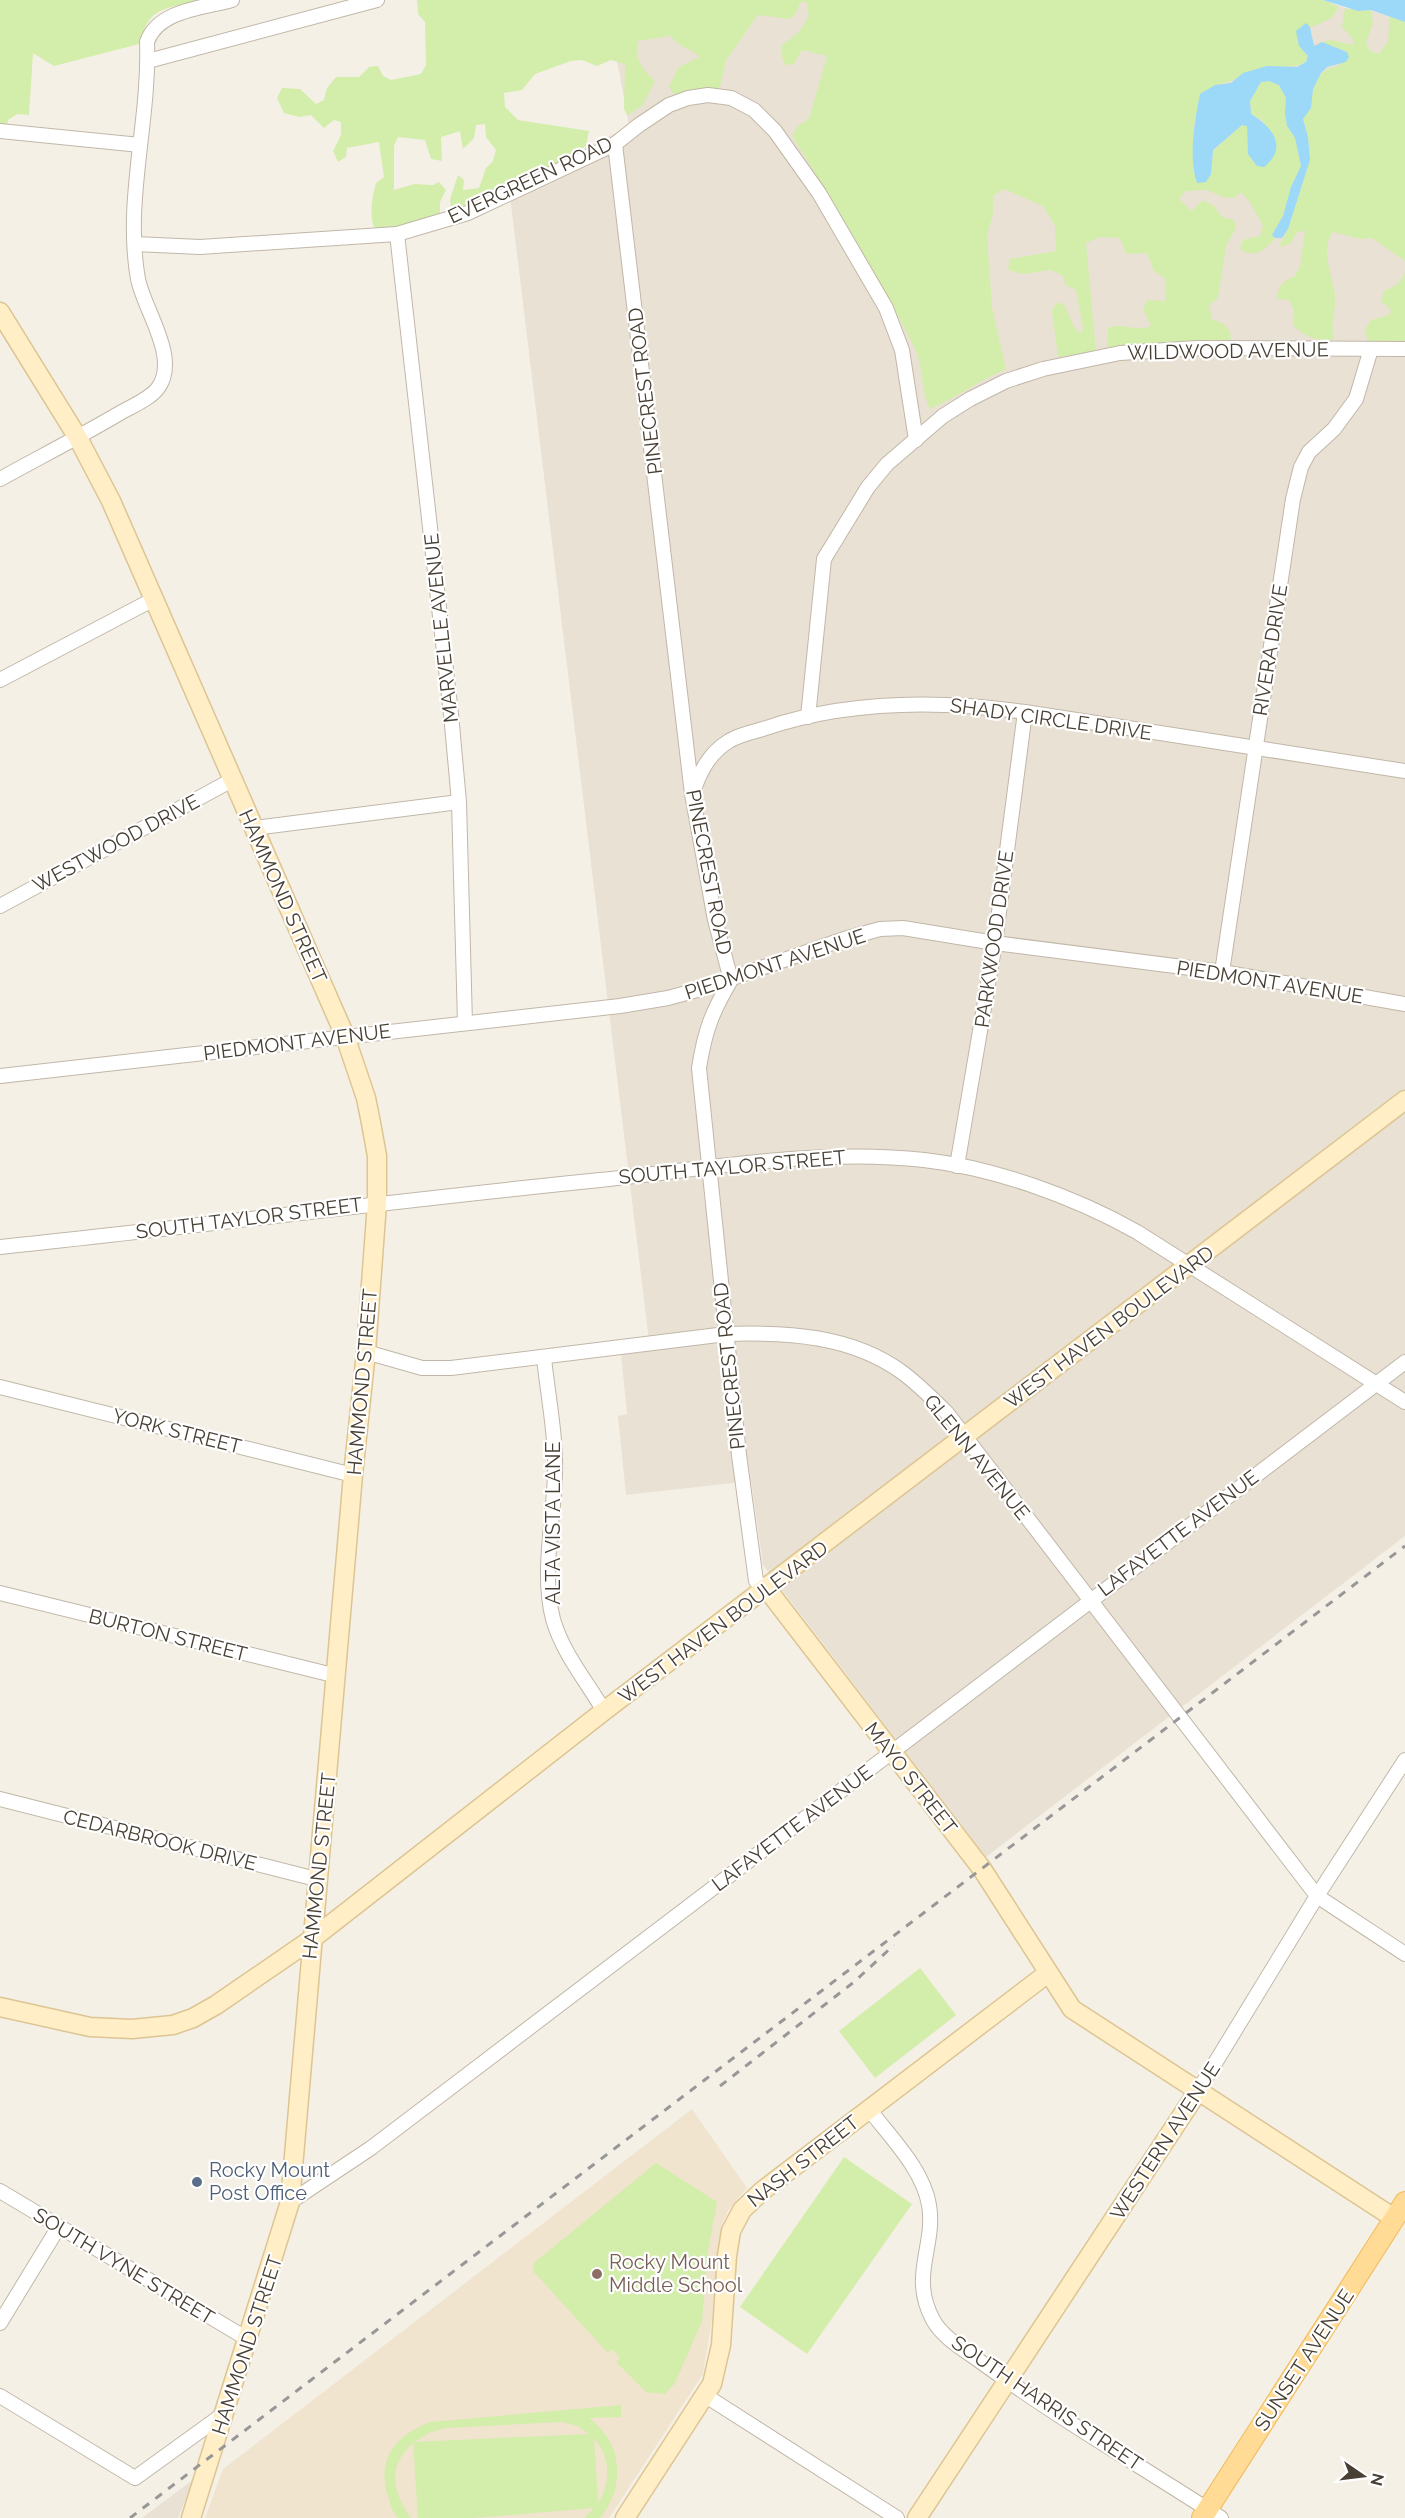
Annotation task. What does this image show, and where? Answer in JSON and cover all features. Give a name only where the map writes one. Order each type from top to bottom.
[{"type":"main road","name":"SUNSET AVENUE","points":[[1210,2515],[1402,2215]]},
{"type":"street","points":[[0,479],[78,438],[146,398],[158,388],[164,374],[163,347],[139,281],[135,244],[140,145],[148,61],[147,42],[151,31],[158,24],[178,14],[232,0]]},
{"type":"street","points":[[148,61],[377,0]]},
{"type":"street","name":"EVERGREEN ROAD","points":[[135,244],[200,247],[397,234],[468,213],[615,144],[639,124],[669,105],[688,98],[708,95],[731,98],[754,110],[776,131],[819,193],[886,308],[902,350],[916,440]]},
{"type":"street","points":[[0,131],[140,145]]},
{"type":"street","name":"PINECREST ROAD","points":[[615,144],[692,794],[715,920],[731,980],[713,1010],[706,1029],[699,1068],[739,1455],[756,1581],[767,1589]]},
{"type":"street","name":"MARVELLE AVENUE","points":[[397,234],[459,802],[465,1023]]},
{"type":"street","name":"HAMMOND STREET","points":[[0,312],[78,438],[111,501],[345,1036],[366,1098],[376,1156],[377,1203],[366,1352],[353,1475],[320,1880],[312,1939],[290,2202],[249,2340],[191,2518]]},
{"type":"street","name":"WILDWOOD AVENUE","points":[[808,717],[824,559],[868,487],[887,464],[943,416],[1006,381],[1043,369],[1120,353],[1197,348],[1405,349]]},
{"type":"street","name":"RIVERA DRIVE","points":[[1222,972],[1293,499],[1301,467],[1309,452],[1334,429],[1356,399],[1371,350]]},
{"type":"street","points":[[0,680],[154,599]]},
{"type":"street","name":"SHADY CIRCLE DRIVE","points":[[692,794],[701,770],[711,755],[729,741],[791,719],[845,710],[915,703],[983,706],[1405,771]]},
{"type":"street","name":"PARKWOOD DRIVE","points":[[957,1166],[995,943],[1025,712]]},
{"type":"street","name":"WESTWOOD DRIVE","points":[[0,906],[232,780]]},
{"type":"street","points":[[254,828],[459,802]]},
{"type":"street","name":"PIEDMONT AVENUE","points":[[0,1077],[620,1006],[668,998],[731,980],[844,939],[880,929],[903,928],[995,943],[1222,972],[1405,1004]]},
{"type":"street","name":"WEST HAVEN BOULEVARD","points":[[0,2007],[90,2028],[132,2030],[172,2025],[193,2019],[216,2005],[312,1939],[604,1711],[767,1589],[1405,1100]]},
{"type":"street","name":"SOUTH TAYLOR STREET","points":[[0,1247],[377,1203],[708,1168],[840,1155],[899,1158],[957,1166],[1025,1185],[1102,1212],[1405,1402]]},
{"type":"street","name":"GLENN AVENUE","points":[[366,1352],[422,1368],[451,1368],[726,1334],[768,1333],[839,1343],[887,1363],[911,1380],[946,1413],[1317,1896],[1405,1954]]},
{"type":"street","name":"ALTA VISTA LANE","points":[[543,1358],[555,1470],[549,1578],[553,1618],[562,1643],[604,1711]]},
{"type":"street","name":"LAFAYETTE AVENUE","points":[[290,2202],[380,2141],[1405,1362]]},
{"type":"street","name":"YORK STREET","points":[[0,1387],[353,1475]]},
{"type":"street","name":"MAYO STREET","points":[[767,1589],[982,1869],[1072,2009],[1198,2091],[1402,2215]]},
{"type":"street","name":"BURTON STREET","points":[[0,1593],[337,1676]]},
{"type":"street","name":"WESTERN AVENUE","points":[[917,2518],[1198,2091],[1317,1896],[1405,1760]]},
{"type":"street","name":"CEDARBROOK DRIVE","points":[[0,1799],[320,1880]]},
{"type":"street","name":"NASH STREET","points":[[625,2518],[706,2396],[718,2365],[728,2249],[735,2220],[752,2199],[1048,1972]]},
{"type":"street","name":"SOUTH HARRIS STREET","points":[[869,2109],[913,2168],[929,2205],[929,2225],[922,2282],[923,2293],[934,2322],[946,2336],[1008,2381],[1210,2515]]},
{"type":"street","name":"SOUTH VYNE STREET","points":[[0,2191],[58,2228],[249,2340]]},
{"type":"street","points":[[0,2323],[58,2228]]},
{"type":"street","points":[[0,2396],[135,2478],[225,2413]]},
{"type":"street","points":[[706,2396],[897,2518]]},
{"type":"shaded area","points":[[606,0],[1323,0],[1345,8],[1371,10],[1405,22],[1405,1536],[986,1857],[763,1565],[751,1481],[626,1495],[618,1416],[627,1414],[621,1354],[650,1349],[509,188],[629,126]]},
{"type":"shaded area","name":"Rocky Mount Middle School","points":[[692,2109],[747,2188],[729,2209],[722,2224],[703,2374],[609,2518],[205,2518],[223,2469]]},
{"type":"shaded area","points":[[194,2479],[178,2518],[142,2518]]},
{"type":"green space","points":[[0,0],[203,0],[171,7],[154,15],[148,21],[144,31],[143,43],[54,66],[33,53],[29,115],[17,114],[8,120],[7,125],[0,124]]},
{"type":"green space","points":[[417,0],[1323,0],[1338,6],[1334,15],[1327,20],[1310,27],[1305,23],[1299,46],[1308,56],[1306,62],[1296,66],[1264,67],[1215,85],[1194,122],[1193,173],[1211,175],[1213,151],[1242,125],[1247,126],[1248,154],[1257,166],[1264,166],[1263,121],[1251,114],[1250,101],[1261,82],[1269,81],[1279,85],[1286,98],[1287,126],[1295,138],[1301,166],[1291,187],[1283,216],[1272,235],[1275,238],[1259,252],[1250,253],[1240,249],[1243,240],[1260,236],[1263,226],[1250,202],[1241,192],[1234,198],[1223,197],[1207,190],[1186,191],[1179,199],[1192,211],[1203,200],[1215,207],[1222,217],[1234,220],[1236,228],[1226,246],[1218,298],[1209,305],[1212,320],[1221,322],[1230,331],[1231,343],[1107,349],[1108,328],[1151,326],[1143,309],[1147,300],[1165,301],[1166,279],[1154,271],[1147,253],[1126,254],[1120,238],[1100,237],[1086,243],[1096,352],[1058,357],[1052,311],[1056,303],[1064,304],[1074,327],[1081,334],[1083,328],[1076,290],[1066,285],[1062,275],[1051,270],[1023,274],[1008,270],[1010,259],[1056,251],[1055,226],[1043,206],[1004,189],[993,196],[993,214],[987,235],[992,308],[1006,369],[930,409],[914,347],[855,240],[792,136],[798,126],[809,119],[827,56],[802,50],[794,64],[785,65],[782,45],[799,32],[809,16],[806,1],[800,3],[796,13],[790,19],[758,15],[726,60],[719,91],[678,95],[672,92],[669,86],[679,67],[700,57],[671,36],[638,41],[637,53],[640,63],[655,81],[642,106],[627,115],[624,109],[625,64],[611,60],[597,66],[582,60],[571,61],[535,74],[522,90],[504,93],[505,107],[518,120],[589,131],[586,146],[557,165],[467,210],[451,210],[450,199],[458,175],[464,180],[463,190],[479,188],[486,168],[493,161],[496,150],[486,137],[485,124],[476,125],[474,138],[463,149],[460,131],[441,137],[442,161],[431,159],[425,140],[398,137],[394,146],[394,190],[414,184],[433,185],[439,182],[446,190],[440,202],[440,215],[422,223],[376,232],[371,214],[372,201],[376,183],[384,177],[379,142],[347,148],[346,157],[338,162],[333,151],[341,135],[341,122],[334,120],[324,128],[311,115],[299,117],[284,113],[277,98],[282,88],[300,89],[316,104],[324,100],[327,88],[336,77],[359,77],[369,67],[378,66],[383,76],[391,80],[421,74],[426,65],[425,22],[418,14]]},
{"type":"green space","points":[[1345,8],[1358,11],[1371,10],[1373,23],[1366,43],[1370,51],[1379,54],[1388,42],[1390,16],[1405,22],[1405,261],[1372,238],[1361,239],[1333,232],[1327,246],[1327,254],[1335,296],[1334,339],[1323,340],[1312,338],[1293,325],[1294,309],[1289,300],[1277,299],[1281,285],[1294,277],[1300,267],[1305,231],[1297,232],[1290,244],[1279,247],[1288,229],[1310,160],[1308,137],[1303,119],[1322,73],[1339,66],[1347,52],[1322,42],[1330,40],[1354,45],[1352,38],[1342,27]]},
{"type":"green space","points":[[1405,273],[1405,344],[1391,342],[1368,344],[1365,329],[1371,320],[1389,315],[1391,310],[1381,301],[1384,291],[1397,285]]},
{"type":"green space","points":[[920,1968],[956,2015],[875,2078],[839,2031]]},
{"type":"green space","points":[[844,2157],[912,2204],[807,2354],[740,2307]]},
{"type":"green space","points":[[656,2163],[717,2202],[708,2250],[702,2321],[675,2383],[665,2394],[646,2392],[616,2362],[620,2358],[612,2349],[608,2353],[533,2271],[534,2263]]},
{"type":"green space","points":[[621,2405],[621,2417],[589,2418],[609,2440],[614,2452],[617,2479],[614,2492],[600,2518],[584,2518],[594,2508],[474,2518],[418,2518],[413,2443],[399,2461],[395,2480],[400,2499],[411,2518],[398,2518],[387,2493],[385,2468],[388,2458],[393,2448],[408,2433],[430,2422]],"holes":[[[562,2422],[578,2426],[589,2434],[414,2442],[431,2432],[446,2428]],[[594,2439],[604,2453],[607,2470],[605,2487],[598,2503]]]},
{"type":"water","points":[[1323,0],[1405,0],[1405,22],[1371,10],[1358,11]]},
{"type":"water","points":[[1306,23],[1310,27],[1314,46],[1322,42],[1347,52],[1349,57],[1346,62],[1327,67],[1321,73],[1313,89],[1311,108],[1303,119],[1308,137],[1310,160],[1288,229],[1282,238],[1275,238],[1272,235],[1283,216],[1291,187],[1301,166],[1295,138],[1287,126],[1286,98],[1279,85],[1269,81],[1261,82],[1250,101],[1251,114],[1271,131],[1275,138],[1275,152],[1264,167],[1257,166],[1248,154],[1247,126],[1242,125],[1213,150],[1211,174],[1206,182],[1197,183],[1193,162],[1194,127],[1200,94],[1215,85],[1231,83],[1243,73],[1267,66],[1297,67],[1306,62],[1308,56],[1299,46],[1296,31]]},
{"type":"railway","points":[[130,2518],[1405,1546]]},
{"type":"railway","points":[[720,2086],[854,1982],[894,1945]]},
{"type":"place","name":"Rocky Mount Post Office","points":[[197,2182]]},
{"type":"place","name":"Rocky Mount Middle School","points":[[597,2274]]}]
